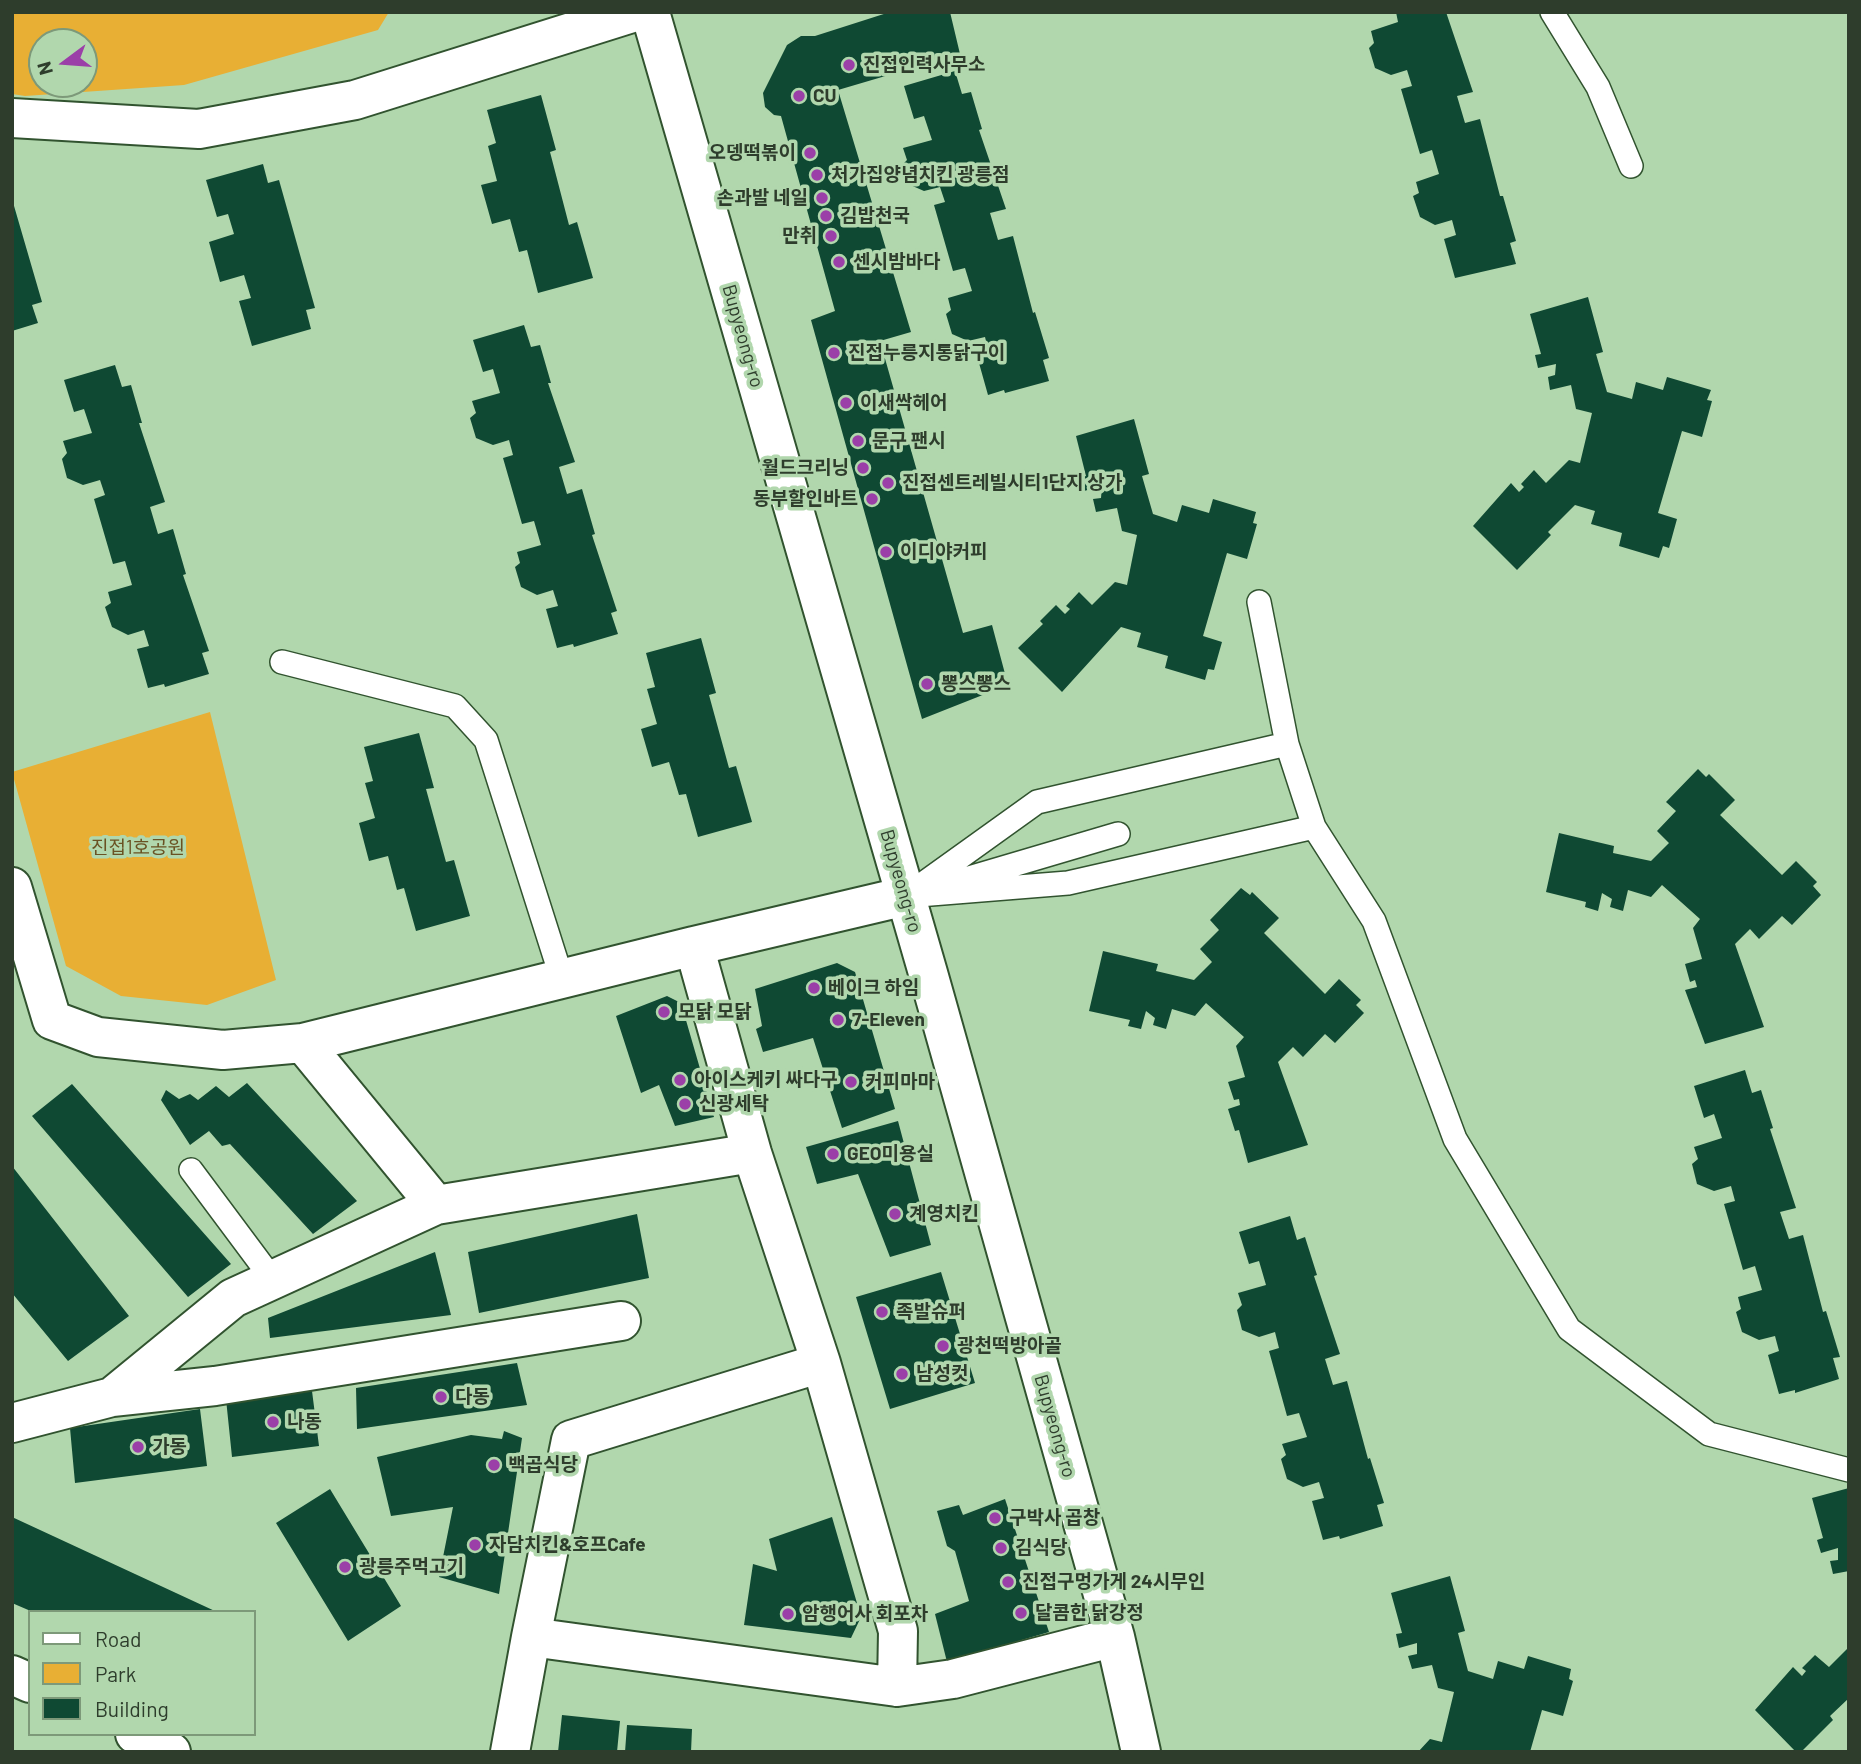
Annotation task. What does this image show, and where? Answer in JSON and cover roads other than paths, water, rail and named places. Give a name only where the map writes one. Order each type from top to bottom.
[{"type":"street","points":[[12,118],[199,129],[355,100],[635,12]]},
{"type":"street","name":"Bupyeong-ro","points":[[650,12],[906,896],[1115,1637],[1141,1752]]},
{"type":"street","points":[[12,887],[52,1020],[98,1037],[223,1050],[303,1043],[906,896]]},
{"type":"street","points":[[694,946],[752,1153],[821,1363],[898,1631],[897,1687]]},
{"type":"street","points":[[303,1043],[436,1205]]},
{"type":"street","points":[[112,1397],[233,1298],[436,1205],[752,1153]]},
{"type":"street","points":[[12,1423],[112,1397],[215,1386],[621,1321]]},
{"type":"street","points":[[510,1752],[571,1440],[821,1363]]},
{"type":"street","points":[[531,1637],[897,1687],[953,1679],[1115,1637]]},
{"type":"street","points":[[12,1675],[28,1682]]},
{"type":"street","points":[[139,1736],[170,1751]]},
{"type":"lane","points":[[1552,12],[1598,87],[1632,166]]},
{"type":"lane","points":[[1259,603],[1287,744],[1314,827],[1374,921],[1455,1139],[1569,1329],[1709,1434],[1849,1470]]},
{"type":"lane","points":[[282,662],[455,706],[486,740],[562,979]]},
{"type":"lane","points":[[906,896],[1037,802],[1287,744]]},
{"type":"lane","points":[[906,896],[1068,883],[1314,827]]},
{"type":"lane","points":[[906,896],[1118,834]]},
{"type":"lane","points":[[191,1170],[273,1280]]},
{"type":"place","name":"진접인력사무소","points":[[849,65]]},
{"type":"place","name":"CU","points":[[799,96]]},
{"type":"place","name":"오뎅떡볶이","points":[[810,153]]},
{"type":"place","name":"처가집양념치킨 광릉점","points":[[817,175]]},
{"type":"place","name":"손과발 네일","points":[[822,198]]},
{"type":"place","name":"김밥천국","points":[[826,216]]},
{"type":"place","name":"만취","points":[[831,236]]},
{"type":"place","name":"센시밤바다","points":[[839,262]]},
{"type":"place","name":"진접누릉지통닭구이","points":[[834,353]]},
{"type":"place","name":"이새싹헤어","points":[[846,403]]},
{"type":"place","name":"문구 팬시","points":[[858,441]]},
{"type":"place","name":"월드크리닝","points":[[863,468]]},
{"type":"place","name":"진접센트레빌시티1단지 상가","points":[[888,483]]},
{"type":"place","name":"동부할인바트","points":[[872,499]]},
{"type":"place","name":"이디야커피","points":[[886,552]]},
{"type":"place","name":"뽕스뽕스","points":[[927,684]]},
{"type":"place","name":"베이크 하임","points":[[814,988]]},
{"type":"place","name":"모닭 모닭","points":[[664,1012]]},
{"type":"place","name":"7-Eleven","points":[[838,1020]]},
{"type":"place","name":"아이스케키 싸다구","points":[[680,1080]]},
{"type":"place","name":"커피마마","points":[[851,1082]]},
{"type":"place","name":"신광세탁","points":[[685,1104]]},
{"type":"place","name":"GEO미용실","points":[[833,1154]]},
{"type":"place","name":"계영치킨","points":[[895,1214]]},
{"type":"place","name":"족발슈퍼","points":[[882,1312]]},
{"type":"place","name":"광천떡방아골","points":[[943,1346]]},
{"type":"place","name":"남성컷","points":[[902,1374]]},
{"type":"place","name":"다동","points":[[441,1397]]},
{"type":"place","name":"나동","points":[[273,1422]]},
{"type":"place","name":"가동","points":[[138,1447]]},
{"type":"place","name":"백곱식당","points":[[494,1465]]},
{"type":"place","name":"구박사 곱창","points":[[995,1518]]},
{"type":"place","name":"자담치킨&호프Cafe","points":[[475,1545]]},
{"type":"place","name":"김식당","points":[[1001,1548]]},
{"type":"place","name":"광릉주먹고기","points":[[345,1567]]},
{"type":"place","name":"진접구멍가게 24시무인","points":[[1008,1582]]},
{"type":"place","name":"달콤한 닭강정","points":[[1021,1613]]},
{"type":"place","name":"암행어사 회포차","points":[[788,1614]]},
{"type":"park label","name":"진접1호공원","points":[[138,848]]}]
